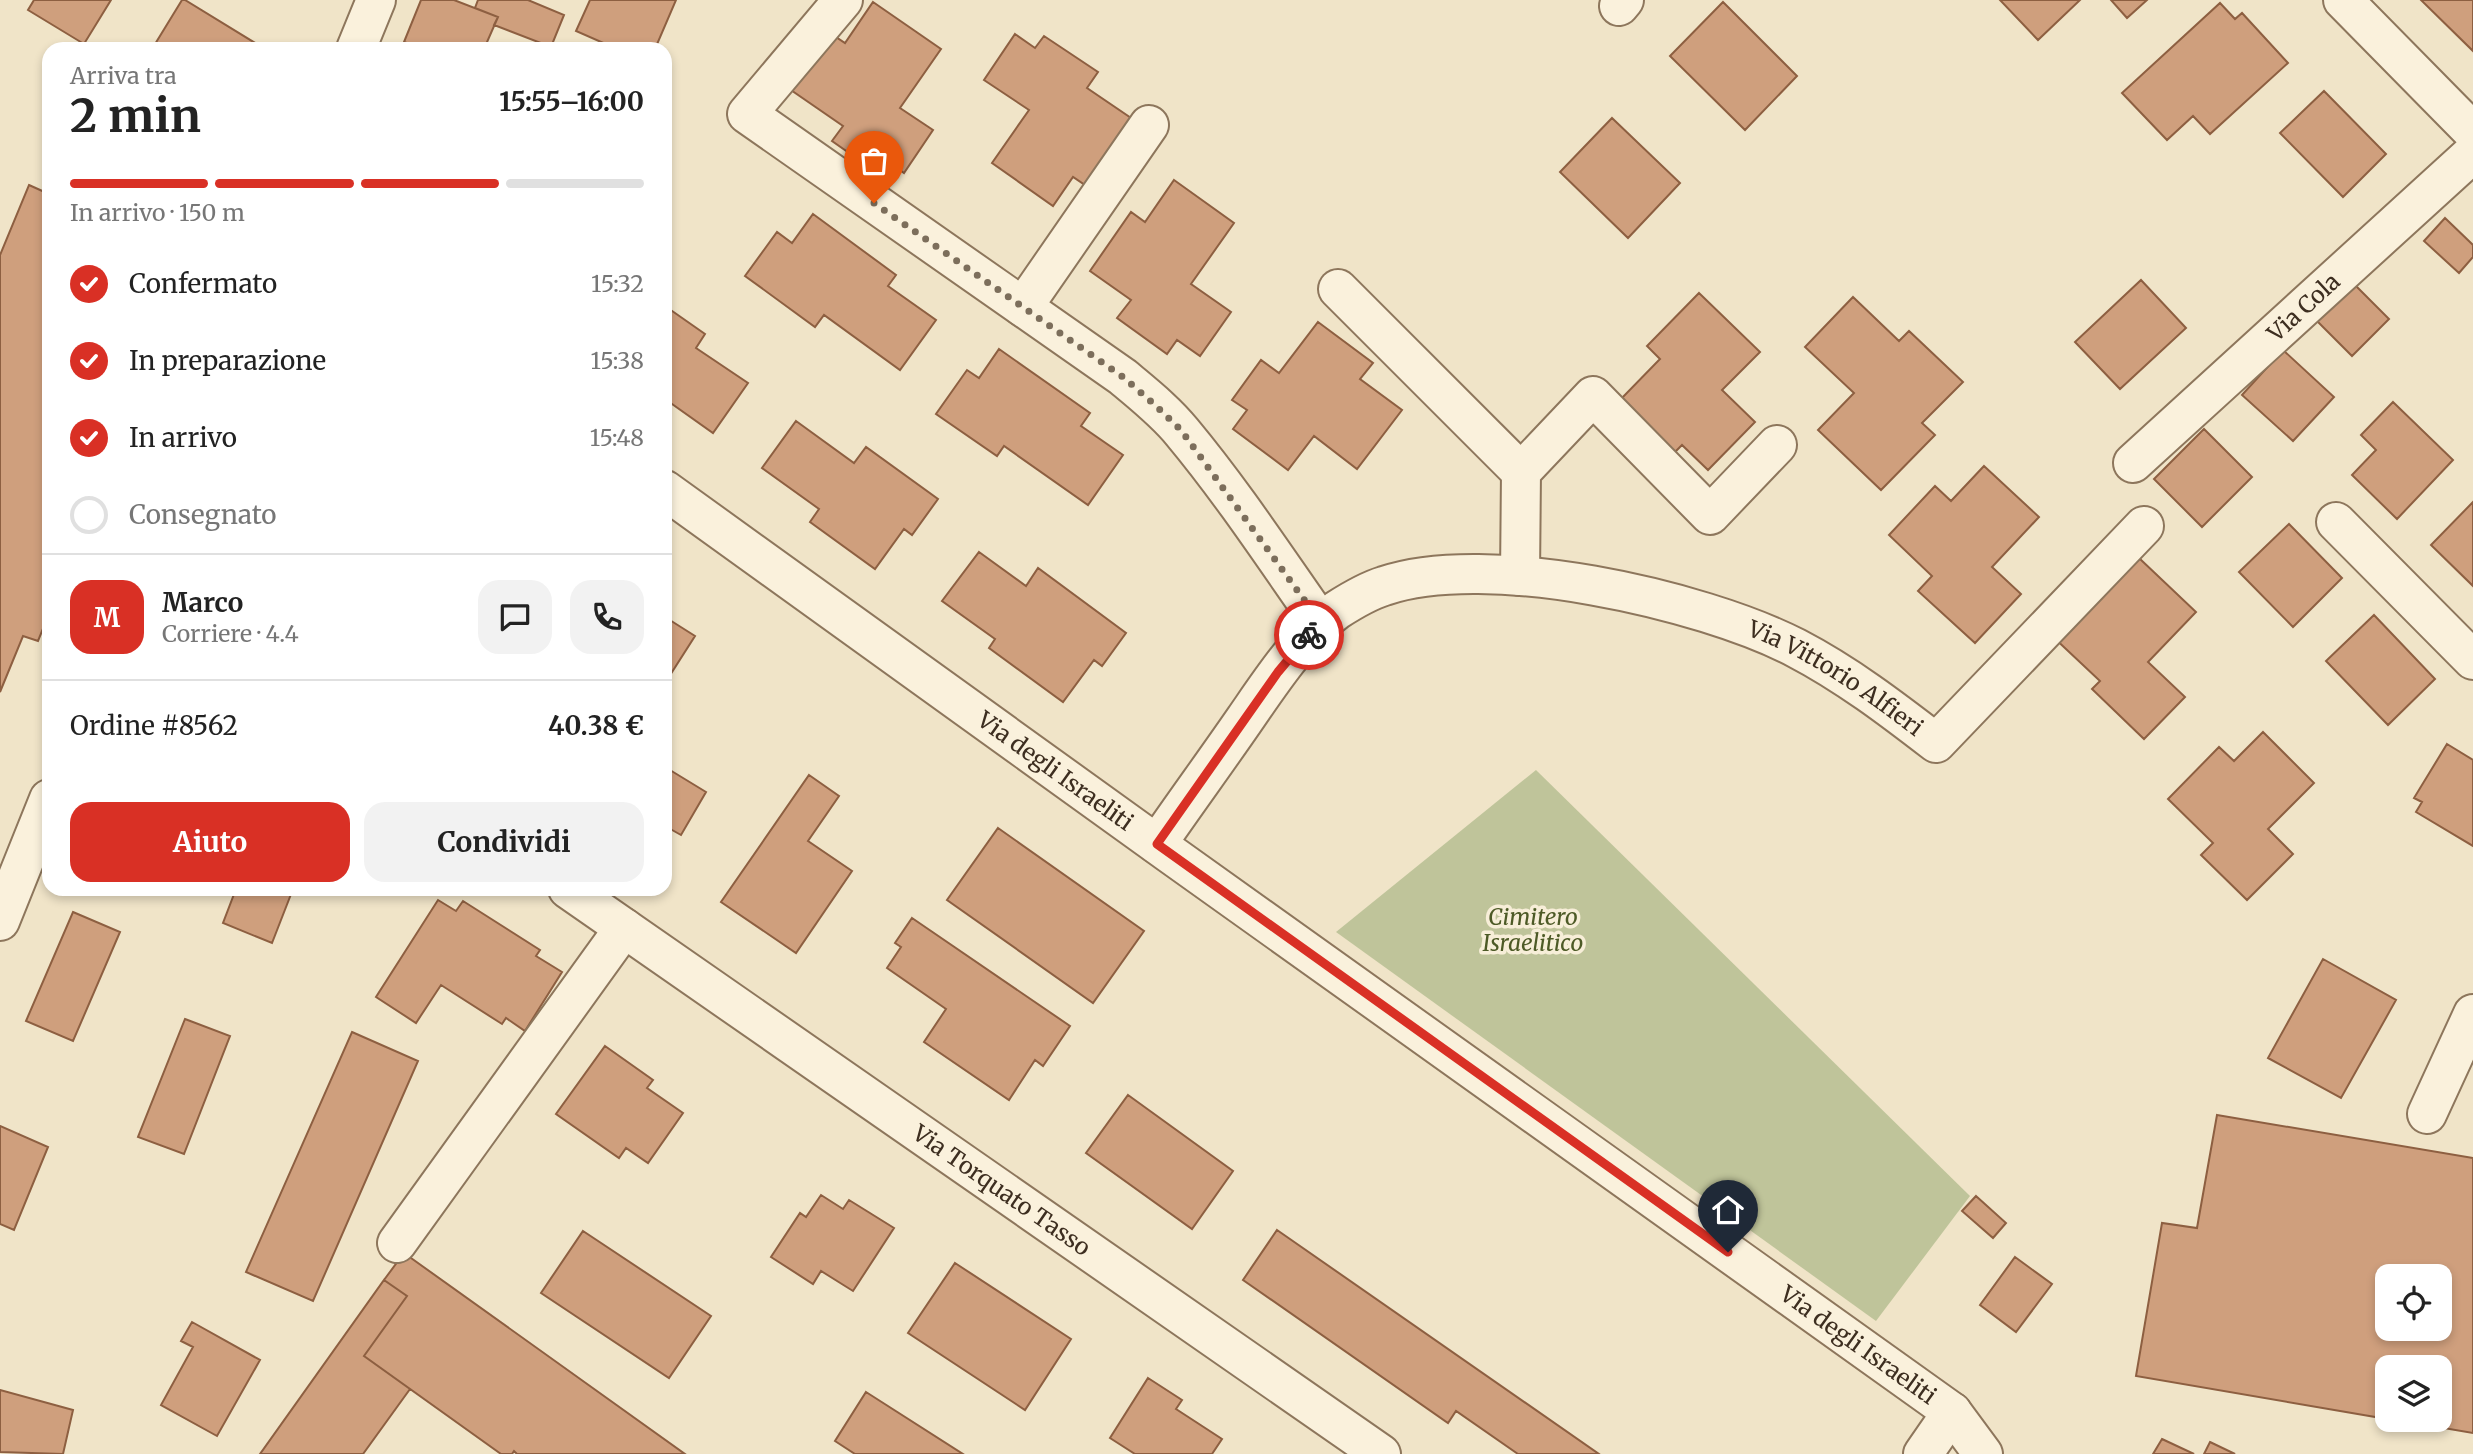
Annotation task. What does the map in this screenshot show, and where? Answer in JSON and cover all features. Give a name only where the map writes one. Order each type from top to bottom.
[{"type":"street","points":[[359,42],[376,0]]},
{"type":"street","points":[[843,0],[747,114],[1123,377],[1154,404],[1181,430],[1321,623]]},
{"type":"street","points":[[2343,0],[2473,132]]},
{"type":"street","points":[[1023,307],[1149,125]]},
{"type":"street","name":"Via Cola","points":[[2133,463],[2473,153]]},
{"type":"street","points":[[1338,289],[1521,472]]},
{"type":"street","points":[[1520,576],[1521,472],[1593,396],[1710,515],[1777,445]]},
{"type":"street","name":"Via degli Israeliti","points":[[672,495],[1952,1412],[1923,1454]]},
{"type":"street","points":[[2336,522],[2473,660]]},
{"type":"street","name":"Via Vittorio Alfieri","points":[[1157,844],[1278,672],[1321,623],[1340,608],[1384,586],[1437,576],[1499,574],[1599,587],[1650,598],[1760,632],[1795,647],[1893,710],[1936,743],[2144,526]]},
{"type":"street","points":[[0,921],[42,816]]},
{"type":"street","name":"Via Torquato Tasso","points":[[578,896],[1381,1454]]},
{"type":"street","points":[[397,1242],[624,928]]},
{"type":"street","points":[[2427,1114],[2473,1014]]},
{"type":"street","points":[[1952,1412],[1983,1454]]},
{"type":"green space","name":"Cimitero Israelitico","points":[[1536,770],[1970,1196],[1876,1321],[1336,932]]},
{"type":"building","points":[[34,0],[111,0],[85,42],[81,42],[28,10]]},
{"type":"building","points":[[182,0],[185,0],[254,42],[156,42]]},
{"type":"building","points":[[421,0],[454,0],[498,17],[487,42],[404,42]]},
{"type":"building","points":[[478,0],[528,0],[564,15],[553,42],[538,42],[494,25],[498,17],[475,8]]},
{"type":"building","points":[[590,0],[676,0],[658,42],[601,42],[576,31]]},
{"type":"building","points":[[2000,0],[2080,0],[2038,40]]},
{"type":"building","points":[[2111,0],[2147,0],[2127,18]]},
{"type":"building","points":[[2421,0],[2473,0],[2473,51]]},
{"type":"building","points":[[873,2],[941,49],[900,108],[933,130],[904,173],[893,165],[885,178],[832,141],[843,126],[788,88],[827,31],[845,43]]},
{"type":"building","points":[[1723,2],[1797,76],[1745,130],[1670,56]]},
{"type":"building","points":[[2220,3],[2235,19],[2242,13],[2288,63],[2210,134],[2193,116],[2167,140],[2122,93]]},
{"type":"building","points":[[1015,34],[1035,48],[1044,36],[1098,72],[1087,88],[1134,120],[1088,187],[1073,177],[1053,206],[992,163],[1029,110],[984,80]]},
{"type":"building","points":[[2324,91],[2386,154],[2343,197],[2280,133]]},
{"type":"building","points":[[1612,118],[1680,183],[1628,238],[1560,172]]},
{"type":"building","points":[[1174,180],[1234,223],[1191,284],[1231,312],[1200,356],[1177,340],[1167,354],[1117,318],[1131,300],[1090,271],[1131,212],[1145,222]]},
{"type":"building","points":[[29,185],[42,191],[42,631],[38,641],[23,636],[0,692],[0,255]]},
{"type":"building","points":[[813,214],[896,275],[888,286],[936,320],[900,370],[824,315],[815,327],[745,276],[777,232],[792,243]]},
{"type":"building","points":[[2445,218],[2473,245],[2473,257],[2459,273],[2424,241]]},
{"type":"building","points":[[2141,280],[2186,328],[2120,389],[2075,342]]},
{"type":"building","points":[[2351,281],[2389,319],[2352,356],[2314,318]]},
{"type":"building","points":[[1699,293],[1760,352],[1722,390],[1755,422],[1708,470],[1682,445],[1673,454],[1619,401],[1660,359],[1647,346]]},
{"type":"building","points":[[1853,297],[1899,341],[1909,331],[1963,382],[1922,423],[1935,435],[1881,490],[1818,430],[1854,393],[1805,347]]},
{"type":"building","points":[[672,311],[705,334],[696,348],[748,383],[713,433],[672,404]]},
{"type":"building","points":[[1318,322],[1373,363],[1360,379],[1402,410],[1357,469],[1314,436],[1288,470],[1233,429],[1247,410],[1232,400],[1261,360],[1279,373]]},
{"type":"building","points":[[999,349],[1090,413],[1081,426],[1123,455],[1088,505],[1004,446],[997,456],[936,414],[967,370],[979,378]]},
{"type":"building","points":[[2283,350],[2334,397],[2293,441],[2242,395]]},
{"type":"building","points":[[2393,402],[2453,460],[2397,519],[2352,475],[2376,450],[2361,435]]},
{"type":"building","points":[[796,421],[854,463],[866,447],[938,499],[912,535],[904,529],[875,569],[810,522],[819,509],[762,468]]},
{"type":"building","points":[[2204,429],[2252,477],[2202,527],[2154,479]]},
{"type":"building","points":[[1984,466],[2039,517],[1992,567],[2021,594],[1975,643],[1918,591],[1932,576],[1889,535],[1935,486],[1951,501]]},
{"type":"building","points":[[2473,502],[2473,586],[2431,545]]},
{"type":"building","points":[[2289,524],[2342,578],[2293,627],[2239,572]]},
{"type":"building","points":[[979,552],[1026,586],[1038,568],[1126,633],[1102,666],[1094,660],[1063,702],[989,648],[995,639],[942,601]]},
{"type":"building","points":[[2139,558],[2196,612],[2148,662],[2185,697],[2144,739],[2092,689],[2100,681],[2049,633]]},
{"type":"building","points":[[2374,615],[2435,679],[2388,725],[2326,661]]},
{"type":"building","points":[[672,621],[695,636],[672,672]]},
{"type":"building","points":[[2263,732],[2314,783],[2268,829],[2293,854],[2247,900],[2201,855],[2213,843],[2168,799],[2219,747],[2234,761]]},
{"type":"building","points":[[2447,744],[2473,760],[2473,846],[2416,812],[2422,802],[2414,798]]},
{"type":"building","points":[[672,771],[706,792],[681,835],[672,830]]},
{"type":"building","points":[[809,775],[839,796],[808,841],[852,871],[796,953],[721,902]]},
{"type":"building","points":[[998,828],[1144,931],[1093,1003],[947,900]]},
{"type":"building","points":[[233,896],[290,896],[272,943],[223,923]]},
{"type":"building","points":[[438,900],[456,911],[463,901],[540,950],[536,956],[562,972],[525,1031],[506,1018],[502,1024],[441,985],[416,1023],[376,997]]},
{"type":"building","points":[[73,912],[120,932],[73,1041],[26,1021]]},
{"type":"building","points":[[912,918],[1070,1026],[1043,1066],[1035,1060],[1009,1100],[924,1042],[946,1009],[887,968],[901,947],[895,943]]},
{"type":"building","points":[[2323,959],[2396,1000],[2341,1098],[2268,1058]]},
{"type":"building","points":[[185,1019],[230,1036],[184,1154],[138,1137]]},
{"type":"building","points":[[352,1032],[418,1061],[313,1301],[246,1272]]},
{"type":"building","points":[[605,1046],[653,1080],[647,1088],[683,1113],[648,1163],[626,1148],[619,1158],[556,1114]]},
{"type":"building","points":[[1128,1095],[1233,1171],[1192,1229],[1086,1153]]},
{"type":"building","points":[[2217,1115],[2473,1158],[2473,1433],[2452,1429],[2452,1355],[2375,1355],[2375,1417],[2136,1376],[2162,1223],[2197,1228]]},
{"type":"building","points":[[0,1126],[48,1147],[14,1230],[0,1224]]},
{"type":"building","points":[[821,1195],[843,1209],[849,1200],[894,1228],[853,1291],[821,1271],[813,1284],[771,1257],[800,1213],[806,1217]]},
{"type":"building","points":[[1976,1196],[2006,1223],[1993,1238],[1962,1211]]},
{"type":"building","points":[[1277,1230],[1599,1454],[1518,1454],[1456,1411],[1448,1423],[1243,1280]]},
{"type":"building","points":[[583,1231],[711,1316],[669,1378],[541,1293]]},
{"type":"building","points":[[404,1253],[685,1454],[517,1454],[514,1451],[512,1454],[501,1454],[364,1356],[407,1296],[384,1280]]},
{"type":"building","points":[[2015,1257],[2052,1284],[2016,1332],[1980,1305]]},
{"type":"building","points":[[955,1263],[1071,1339],[1025,1410],[908,1333]]},
{"type":"building","points":[[384,1280],[407,1296],[364,1356],[410,1389],[363,1454],[260,1454]]},
{"type":"building","points":[[192,1322],[260,1360],[217,1436],[161,1405],[193,1347],[181,1341]]},
{"type":"building","points":[[1148,1378],[1182,1400],[1176,1409],[1222,1439],[1212,1454],[1135,1454],[1110,1438]]},
{"type":"building","points":[[0,1390],[73,1410],[63,1454],[0,1452]]},
{"type":"building","points":[[866,1392],[963,1454],[855,1454],[835,1441]]},
{"type":"building","points":[[2162,1439],[2194,1454],[2153,1454]]},
{"type":"building","points":[[2210,1442],[2235,1454],[2204,1454]]},
{"type":"way so far","points":[[874,203],[1123,377],[1181,430],[1321,623],[1309,635]]},
{"type":"route","points":[[1309,635],[1278,672],[1157,844],[1728,1252]]}]
